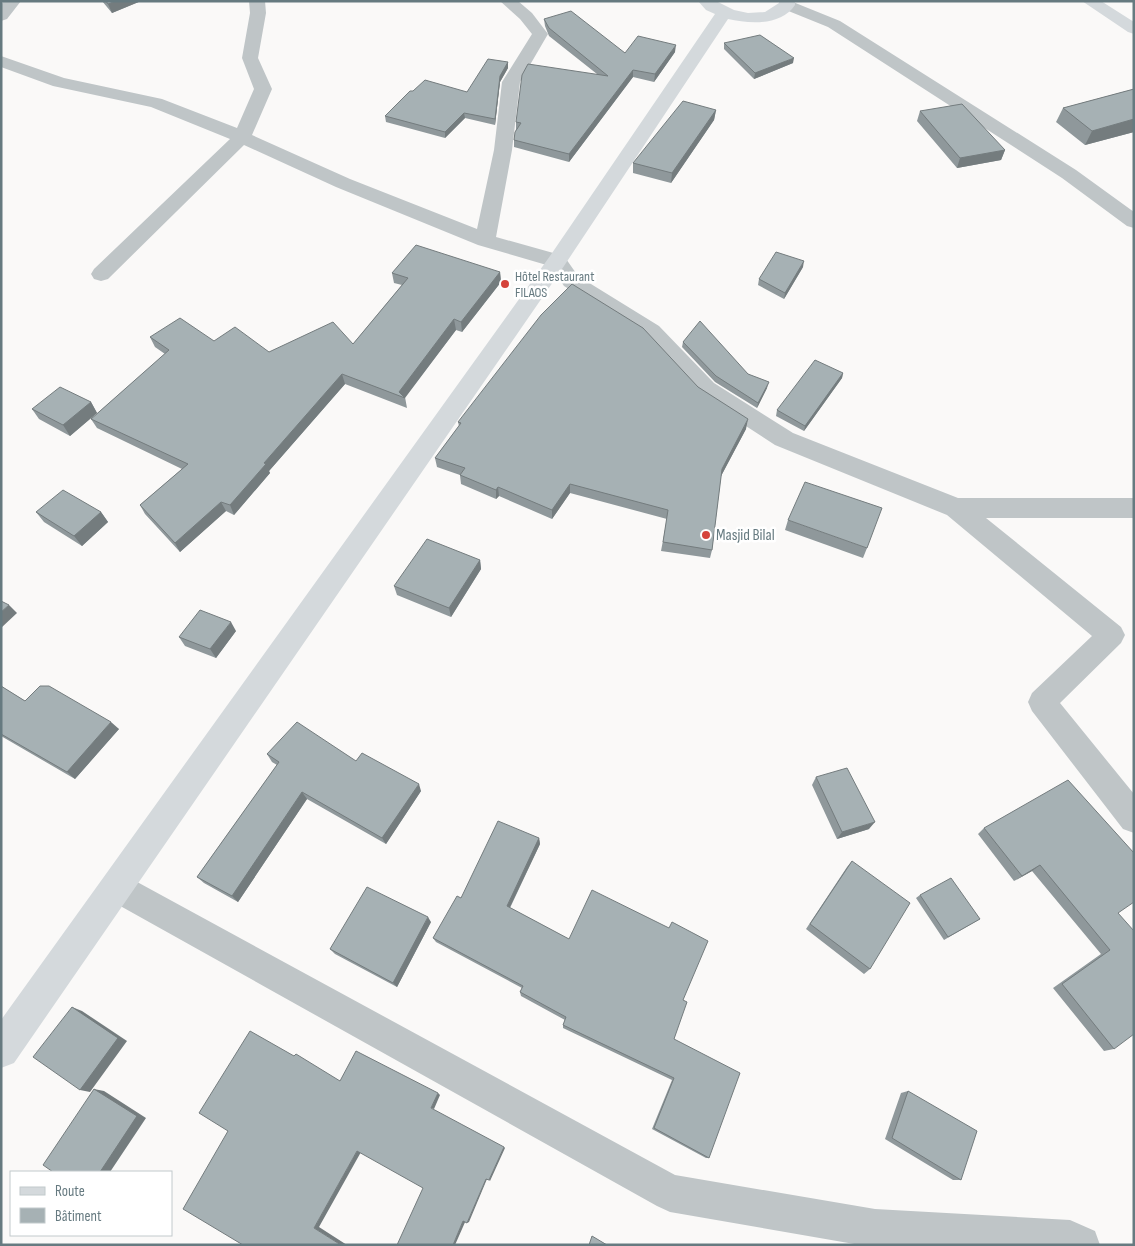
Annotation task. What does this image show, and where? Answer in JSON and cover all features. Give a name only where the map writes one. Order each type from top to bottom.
[{"type":"main road","points":[[1090,1],[1134,28]]},
{"type":"main road","points":[[1,1050],[557,261],[715,7],[749,17],[773,14],[792,2]]},
{"type":"street","points":[[1,4],[13,1]]},
{"type":"street","points":[[1,16],[13,1]]},
{"type":"street","points":[[101,274],[242,137],[263,89],[250,58],[257,22],[257,1]]},
{"type":"street","points":[[485,240],[503,150],[511,82],[540,34],[526,16],[508,1]]},
{"type":"street","points":[[792,2],[842,30],[1069,174],[1134,222]]},
{"type":"street","points":[[1,61],[59,82],[156,103],[242,137],[343,183],[485,240],[557,261],[571,281],[650,331],[706,389],[784,439],[956,508],[1111,635],[1042,702],[1134,818]]},
{"type":"street","points":[[956,508],[1134,508]]},
{"type":"street","points":[[117,887],[670,1193],[876,1228],[1070,1240],[1081,1245]]},
{"type":"building","points":[[571,11],[625,53],[638,36],[676,45],[655,74],[633,70],[569,154],[514,140],[515,132],[521,123],[516,122],[522,75],[528,64],[608,76],[549,28],[544,19]]},
{"type":"building","points":[[760,35],[794,58],[755,73],[724,43]]},
{"type":"building","points":[[488,59],[508,62],[500,76],[495,119],[464,113],[445,132],[385,116],[410,91],[413,91],[425,80],[467,92]]},
{"type":"building","points":[[1134,89],[1134,119],[1092,131],[1063,108]]},
{"type":"building","points":[[683,101],[716,110],[672,173],[633,163]]},
{"type":"building","points":[[962,104],[1005,150],[960,158],[920,111]]},
{"type":"building","points":[[416,245],[500,272],[461,322],[454,319],[399,392],[405,398],[342,374],[230,505],[221,502],[175,543],[140,505],[188,464],[91,419],[169,350],[150,337],[180,318],[214,341],[235,327],[269,352],[333,322],[353,344],[408,278],[392,273]]},
{"type":"building","points":[[776,252],[804,261],[785,293],[759,279]]},
{"type":"building","points":[[572,284],[643,328],[698,387],[748,419],[722,469],[712,550],[663,542],[668,510],[570,484],[552,510],[498,487],[496,490],[460,475],[465,468],[435,458],[461,423],[458,422],[541,315]]},
{"type":"building","points":[[700,321],[748,374],[769,382],[758,403],[716,376],[683,342]]},
{"type":"building","points":[[815,360],[843,373],[805,426],[777,410]]},
{"type":"building","points":[[60,387],[91,402],[63,425],[32,409]]},
{"type":"building","points":[[805,482],[882,508],[867,548],[788,520]]},
{"type":"building","points":[[63,490],[101,512],[74,536],[36,512]]},
{"type":"building","points":[[427,539],[480,560],[449,608],[394,586]]},
{"type":"building","points":[[1,601],[9,605],[1,612]]},
{"type":"building","points":[[200,610],[231,622],[210,649],[179,637]]},
{"type":"building","points":[[1,686],[25,701],[40,686],[49,686],[111,722],[67,772],[1,734]]},
{"type":"building","points":[[297,722],[356,761],[362,753],[419,784],[382,838],[302,792],[232,896],[197,877],[279,762],[267,754]]},
{"type":"building","points":[[847,768],[875,822],[842,832],[816,777]]},
{"type":"building","points":[[1068,780],[1134,853],[1134,902],[1118,913],[1134,931],[1134,1034],[1114,1049],[1062,984],[1110,950],[1040,865],[1022,876],[984,828]]},
{"type":"building","points":[[498,821],[539,838],[507,906],[569,939],[592,890],[669,928],[672,922],[708,941],[683,1000],[687,1002],[674,1039],[740,1073],[709,1158],[654,1128],[674,1078],[563,1025],[566,1017],[520,992],[523,986],[433,938],[457,896],[461,898]]},
{"type":"building","points":[[852,861],[910,903],[870,969],[810,924]]},
{"type":"building","points":[[951,878],[980,919],[948,937],[920,895]]},
{"type":"building","points":[[367,887],[428,917],[393,983],[330,949]]},
{"type":"building","points":[[72,1007],[118,1038],[80,1090],[33,1057]]},
{"type":"building","points":[[250,1031],[294,1056],[296,1054],[340,1081],[356,1051],[438,1093],[431,1108],[504,1147],[489,1180],[486,1179],[467,1223],[463,1221],[453,1245],[397,1245],[423,1188],[357,1151],[314,1228],[341,1245],[243,1245],[183,1209],[228,1131],[199,1113]]},
{"type":"building","points":[[94,1089],[137,1116],[101,1171],[52,1171],[43,1165]]},
{"type":"building","points":[[908,1091],[977,1131],[961,1180],[892,1138]]},
{"type":"building","points":[[592,1236],[607,1245],[589,1245]]},
{"type":"place","name":"Hôtel Restaurant FILAOS","points":[[505,284]]},
{"type":"place","name":"Masjid Bilal","points":[[706,535]]}]
